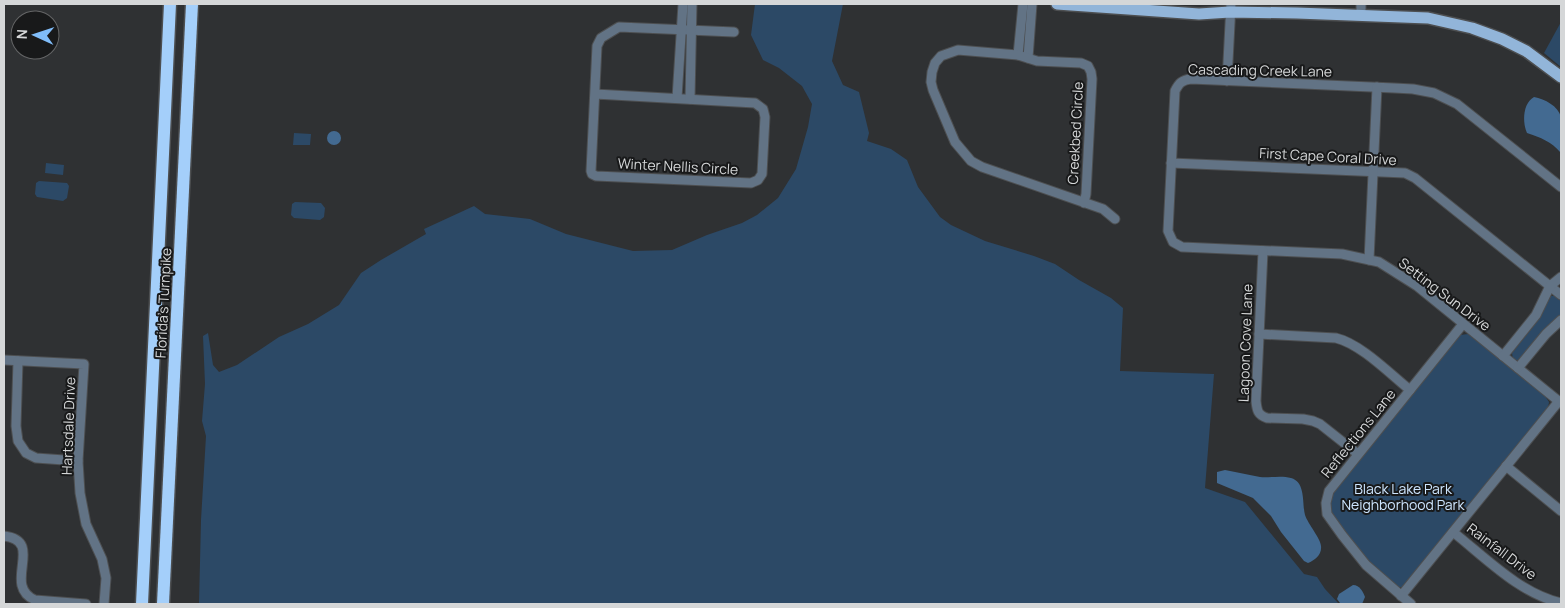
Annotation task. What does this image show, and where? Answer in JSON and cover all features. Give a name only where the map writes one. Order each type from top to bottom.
[{"type":"highway","name":"Florida's Turnpike","points":[[142,604],[170,4]]},
{"type":"highway","name":"Florida's Turnpike","points":[[163,604],[192,4]]},
{"type":"main road","points":[[1057,4],[1199,14],[1230,8],[1361,9],[1428,18],[1472,28],[1502,39],[1526,52],[1561,77]]},
{"type":"street","points":[[1018,55],[1022,4]]},
{"type":"street","points":[[1028,58],[1032,4]]},
{"type":"street","points":[[677,98],[681,29],[688,7]]},
{"type":"street","points":[[688,7],[692,30],[690,99]]},
{"type":"street","points":[[1227,81],[1230,8]]},
{"type":"street","points":[[595,94],[597,46],[601,38],[619,27],[734,32]]},
{"type":"street","name":"Creekbed Circle","points":[[1084,203],[1086,194],[1091,72],[1088,66],[1081,63],[1037,61],[1018,55],[958,50],[942,56],[935,63],[931,82],[955,142],[971,161],[982,168],[1084,203],[1103,209],[1115,219]]},
{"type":"street","name":"Cascading Creek Lane","points":[[1263,250],[1182,247],[1173,242],[1168,231],[1175,91],[1178,84],[1184,80],[1377,87],[1413,89],[1434,93],[1458,104],[1561,187]]},
{"type":"street","points":[[1369,260],[1377,87]]},
{"type":"street","name":"Winter Nellis Circle","points":[[595,94],[755,103],[763,109],[765,117],[762,174],[758,180],[751,183],[596,176],[591,171],[595,94]]},
{"type":"street","name":"First Cape Coral Drive","points":[[1171,163],[1405,173],[1414,178],[1561,295]]},
{"type":"street","name":"Setting Sun Drive","points":[[1263,250],[1342,254],[1379,262],[1404,277],[1560,402]]},
{"type":"street","name":"Lagoon Cove Lane","points":[[1263,250],[1257,410],[1261,416],[1267,418],[1313,421],[1320,424],[1358,454]]},
{"type":"street","points":[[1503,356],[1536,315],[1550,286],[1561,277]]},
{"type":"street","points":[[1518,368],[1546,334],[1561,320]]},
{"type":"street","name":"Reflections Lane","points":[[1411,604],[1366,566],[1327,514],[1326,502],[1329,491],[1463,324]]},
{"type":"street","points":[[1259,334],[1344,340],[1355,346],[1410,390]]},
{"type":"street","points":[[4,360],[18,361],[16,426],[18,441],[26,452],[36,458],[78,461]]},
{"type":"street","name":"Hartsdale Drive","points":[[18,361],[84,364],[78,461],[80,493],[86,524],[102,559],[106,578],[104,604]]},
{"type":"street","points":[[1401,596],[1560,402]]},
{"type":"street","points":[[1506,466],[1561,511]]},
{"type":"street","name":"Rainfall Drive","points":[[1453,532],[1511,578],[1534,593],[1561,603]]},
{"type":"street","points":[[4,536],[14,537],[21,542],[24,552],[21,580],[22,589],[27,597],[35,600],[86,604]]},
{"type":"green space","points":[[755,4],[843,4],[832,61],[843,85],[859,92],[869,133],[867,141],[891,149],[907,160],[918,187],[940,217],[951,225],[985,241],[1055,264],[1111,298],[1123,308],[1120,371],[1214,374],[1205,488],[1245,502],[1304,574],[1317,577],[1339,604],[199,604],[206,436],[202,421],[205,384],[203,336],[208,333],[213,365],[219,372],[237,365],[279,337],[308,324],[339,305],[361,273],[426,234],[424,229],[474,206],[485,214],[530,219],[566,234],[633,251],[672,250],[742,223],[757,215],[778,198],[796,169],[808,127],[812,104],[802,86],[779,68],[763,60],[751,35]]},
{"type":"green space","points":[[1561,22],[1561,67],[1544,53]]},
{"type":"green space","points":[[294,133],[311,134],[310,145],[293,145]]},
{"type":"green space","points":[[46,163],[64,165],[63,175],[45,173]]},
{"type":"green space","points":[[39,181],[67,183],[69,186],[67,198],[63,201],[37,197],[35,194],[36,183]]},
{"type":"green space","points":[[295,202],[321,203],[325,208],[324,217],[320,220],[294,218],[291,215],[292,204]]},
{"type":"green space","points":[[1550,296],[1556,296],[1561,300],[1561,316],[1543,331],[1519,360],[1513,360],[1512,353],[1533,327]]},
{"type":"green space","name":"Black Lake Park Neighborhood Park","points":[[1468,334],[1543,393],[1549,402],[1548,408],[1407,582],[1402,587],[1395,586],[1387,582],[1379,574],[1341,528],[1330,511],[1330,495],[1460,335]]},
{"type":"shaded area","points":[[1534,97],[1550,104],[1559,113],[1562,120],[1561,153],[1550,143],[1527,133],[1524,124],[1525,113],[1530,100]]},
{"type":"shaded area","points":[[331,131],[337,131],[341,138],[337,145],[331,145],[327,141],[327,135]]},
{"type":"shaded area","points":[[1225,470],[1260,477],[1283,477],[1296,480],[1301,489],[1305,515],[1320,543],[1321,549],[1318,557],[1308,563],[1304,561],[1271,516],[1253,498],[1217,483],[1217,472]]},
{"type":"shaded area","points":[[1353,585],[1359,587],[1365,597],[1362,604],[1340,603],[1337,599],[1339,594]]}]
